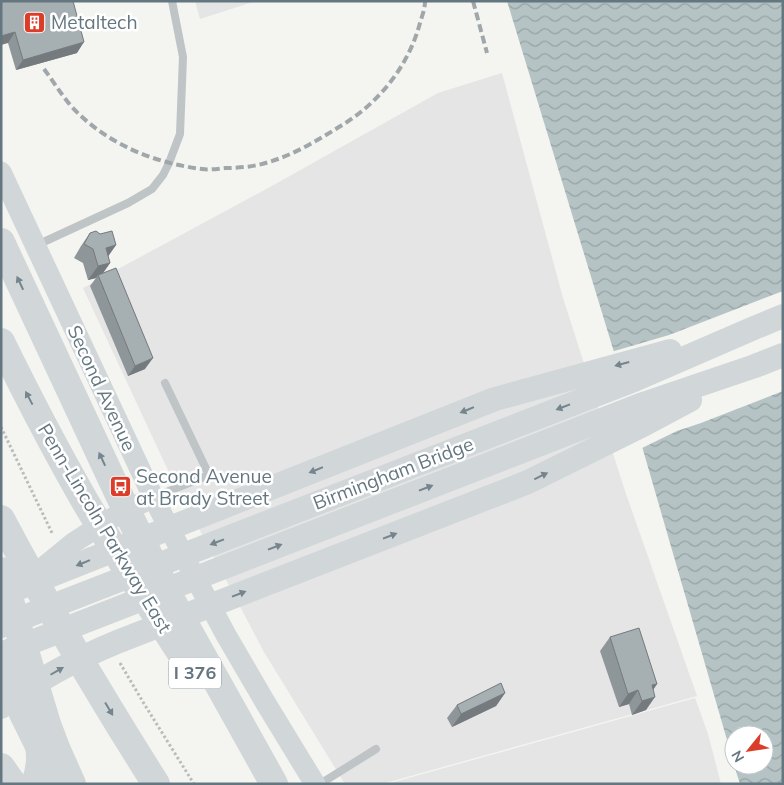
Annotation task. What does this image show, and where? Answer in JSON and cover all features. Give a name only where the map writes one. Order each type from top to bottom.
[{"type":"highway","points":[[1,242],[117,490],[134,556],[168,594],[274,784]]},
{"type":"highway","name":"Penn-Lincoln Parkway East","points":[[1,342],[52,443],[86,504],[134,556],[159,619],[268,784]]},
{"type":"highway","points":[[1,519],[47,724],[72,784]]},
{"type":"highway","points":[[13,567],[40,591],[81,663],[156,784]]},
{"type":"highway","points":[[1,664],[22,715],[56,784]]},
{"type":"highway","points":[[1,768],[14,784]]},
{"type":"main road","name":"Second Avenue","points":[[1,172],[153,497],[188,566],[265,702],[315,784]]},
{"type":"main road","name":"Birmingham Bridge","points":[[1,624],[634,380],[783,316]]},
{"type":"main road","points":[[1,595],[495,399],[754,328]]},
{"type":"main road","name":"Birmingham Bridge","points":[[1,654],[643,404],[783,355]]},
{"type":"main road","points":[[1,707],[22,692],[88,654],[528,482],[645,424],[755,366]]},
{"type":"main road","points":[[1,624],[5,610],[21,586],[50,560],[87,533],[153,497]]},
{"type":"main road","points":[[1,647],[30,724],[37,751],[37,763],[31,784]]},
{"type":"lane","points":[[36,246],[128,204],[152,189],[163,175],[180,134],[183,57],[172,1]]},
{"type":"lane","points":[[153,497],[209,475],[165,383]]},
{"type":"lane","points":[[320,784],[376,749]]},
{"type":"path","points":[[1,427],[54,538]]},
{"type":"path","points":[[119,660],[194,784]]},
{"type":"shaded area","points":[[195,1],[256,1],[200,19]]},
{"type":"shaded area","points":[[502,73],[563,298],[626,494],[697,696],[382,784],[345,784],[264,652],[166,466],[83,288],[270,187],[438,93]]},
{"type":"shaded area","points":[[695,698],[708,734],[721,784],[387,784]]},
{"type":"water","points":[[507,1],[783,1],[783,784],[740,784],[737,775],[774,775],[774,725],[724,725],[724,729],[628,398]]},
{"type":"pier","points":[[783,291],[783,391],[677,431],[640,449],[611,352],[669,335]]},
{"type":"building","name":"Metaltech","points":[[1,1],[73,1],[84,42],[23,60],[15,32],[1,36]]},
{"type":"building","points":[[96,231],[100,234],[112,231],[116,245],[106,248],[110,263],[98,266],[93,249],[84,244],[90,233]]},
{"type":"building","points":[[116,268],[153,358],[135,366],[98,275]]},
{"type":"building","points":[[639,628],[657,684],[652,685],[655,697],[642,701],[638,690],[628,694],[610,637]]},
{"type":"building","points":[[501,683],[505,693],[461,714],[457,705]]},
{"type":"railway","points":[[44,69],[71,106],[84,119],[114,141],[131,149],[166,162],[202,169],[253,166],[285,156],[327,135],[372,103],[392,79],[409,53],[420,23],[425,1]]},
{"type":"railway","points":[[473,1],[487,53]]},
{"type":"place","name":"Metaltech","points":[[35,22]]},
{"type":"place","name":"Second Avenue at Brady Street","points":[[120,487]]}]
